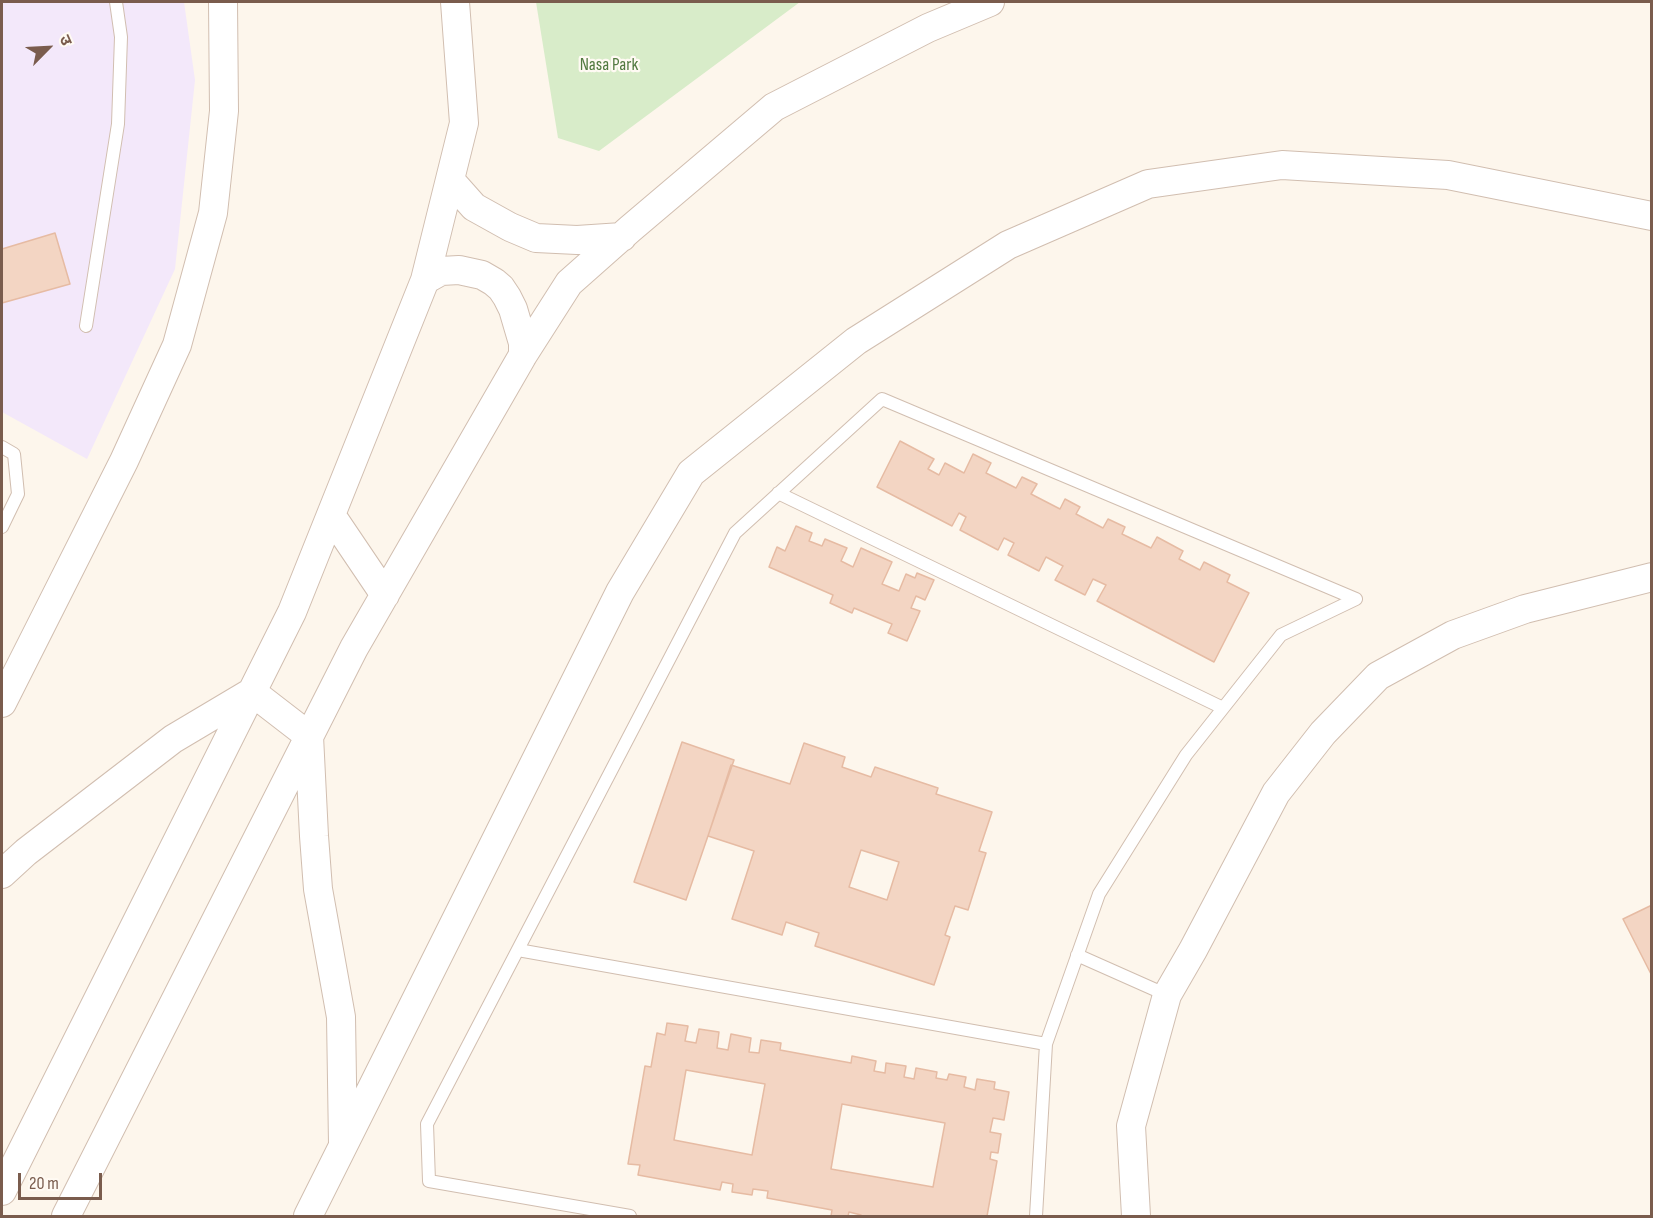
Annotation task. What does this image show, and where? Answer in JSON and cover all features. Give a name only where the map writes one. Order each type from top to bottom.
[{"type":"street","points":[[2,703],[124,461],[177,345],[213,213],[224,111],[224,2]]},
{"type":"street","points":[[2,1191],[292,612],[425,280],[464,123],[455,2]]},
{"type":"street","points":[[66,1216],[354,648],[523,355],[569,283],[774,107],[928,28],[990,2]]},
{"type":"street","points":[[308,1216],[620,592],[691,472],[856,341],[1008,245],[1148,184],[1282,165],[1448,175],[1652,216]]},
{"type":"street","points":[[450,180],[474,207],[536,238],[577,240],[622,237]]},
{"type":"street","points":[[425,280],[441,271],[459,270],[482,275],[494,282],[501,288],[513,309],[523,343],[523,355]]},
{"type":"street","points":[[331,515],[384,595]]},
{"type":"street","points":[[1136,1216],[1131,1126],[1167,995],[1276,793],[1323,734],[1378,676],[1453,635],[1525,609],[1652,577]]},
{"type":"street","points":[[252,692],[309,736],[318,889],[341,1017],[343,1148]]},
{"type":"street","points":[[2,874],[26,852],[174,739],[252,692]]},
{"type":"lane","points":[[86,326],[118,124],[121,37],[116,2]]},
{"type":"lane","points":[[630,1216],[429,1181],[427,1124],[735,533],[882,399],[1356,598],[1281,635],[1186,755],[1099,894],[1046,1044],[1036,1216]]},
{"type":"lane","points":[[2,447],[14,454],[18,494],[2,527]]},
{"type":"lane","points":[[778,493],[1223,708]]},
{"type":"lane","points":[[518,950],[1046,1044]]},
{"type":"lane","points":[[1077,955],[1167,995]]},
{"type":"shaded area","points":[[2,2],[184,2],[195,80],[175,269],[87,459],[2,412]]},
{"type":"green space","name":"Nasa Park","points":[[536,2],[800,2],[599,151],[558,138]]},
{"type":"building","points":[[55,233],[70,284],[2,303],[2,249]]},
{"type":"building","points":[[900,441],[934,459],[928,469],[939,475],[945,463],[964,473],[973,454],[991,463],[986,473],[1016,488],[1022,477],[1037,484],[1031,494],[1060,509],[1065,499],[1080,507],[1076,514],[1103,528],[1108,519],[1125,527],[1122,534],[1151,548],[1157,537],[1183,551],[1179,559],[1200,570],[1204,562],[1230,575],[1227,582],[1249,593],[1214,662],[1097,601],[1106,585],[1093,579],[1085,595],[1055,580],[1063,566],[1046,557],[1039,571],[1008,555],[1014,543],[1004,538],[998,550],[960,530],[966,517],[959,513],[952,526],[877,487]]},
{"type":"building","points":[[796,526],[812,533],[809,541],[822,546],[825,539],[847,548],[841,561],[853,567],[861,548],[892,562],[882,584],[899,591],[906,574],[915,578],[917,573],[934,580],[925,600],[916,596],[911,608],[920,611],[907,641],[888,633],[892,624],[854,608],[852,613],[830,603],[833,595],[769,567],[777,547],[785,551]]},
{"type":"building","points":[[682,742],[734,760],[686,900],[634,882]]},
{"type":"building","points":[[804,743],[845,757],[842,767],[871,777],[875,767],[938,788],[936,794],[992,812],[979,851],[986,853],[968,910],[955,906],[945,935],[950,937],[934,985],[815,946],[819,933],[786,922],[782,935],[732,919],[754,851],[708,836],[731,765],[790,784]],"holes":[[[861,850],[899,862],[887,900],[849,887]]]},
{"type":"building","points":[[1652,905],[1652,976],[1623,919]]},
{"type":"building","points":[[667,1023],[688,1026],[685,1041],[696,1043],[699,1029],[719,1032],[717,1048],[728,1050],[731,1034],[751,1038],[749,1052],[759,1053],[761,1040],[781,1043],[780,1050],[851,1063],[852,1056],[876,1061],[874,1071],[885,1073],[886,1063],[906,1066],[904,1077],[914,1079],[916,1068],[937,1072],[936,1078],[947,1080],[949,1074],[966,1077],[964,1087],[975,1090],[977,1079],[995,1082],[994,1089],[1009,1092],[1004,1120],[993,1118],[990,1132],[1001,1134],[998,1153],[991,1152],[990,1159],[997,1161],[987,1216],[861,1216],[849,1212],[848,1216],[831,1216],[832,1210],[767,1198],[768,1191],[753,1189],[752,1195],[732,1192],[733,1184],[722,1182],[720,1190],[638,1175],[640,1165],[628,1164],[645,1066],[651,1067],[657,1033],[665,1035]],"holes":[[[686,1070],[765,1084],[752,1155],[674,1140]],[[842,1104],[945,1123],[933,1187],[831,1169]]]}]
